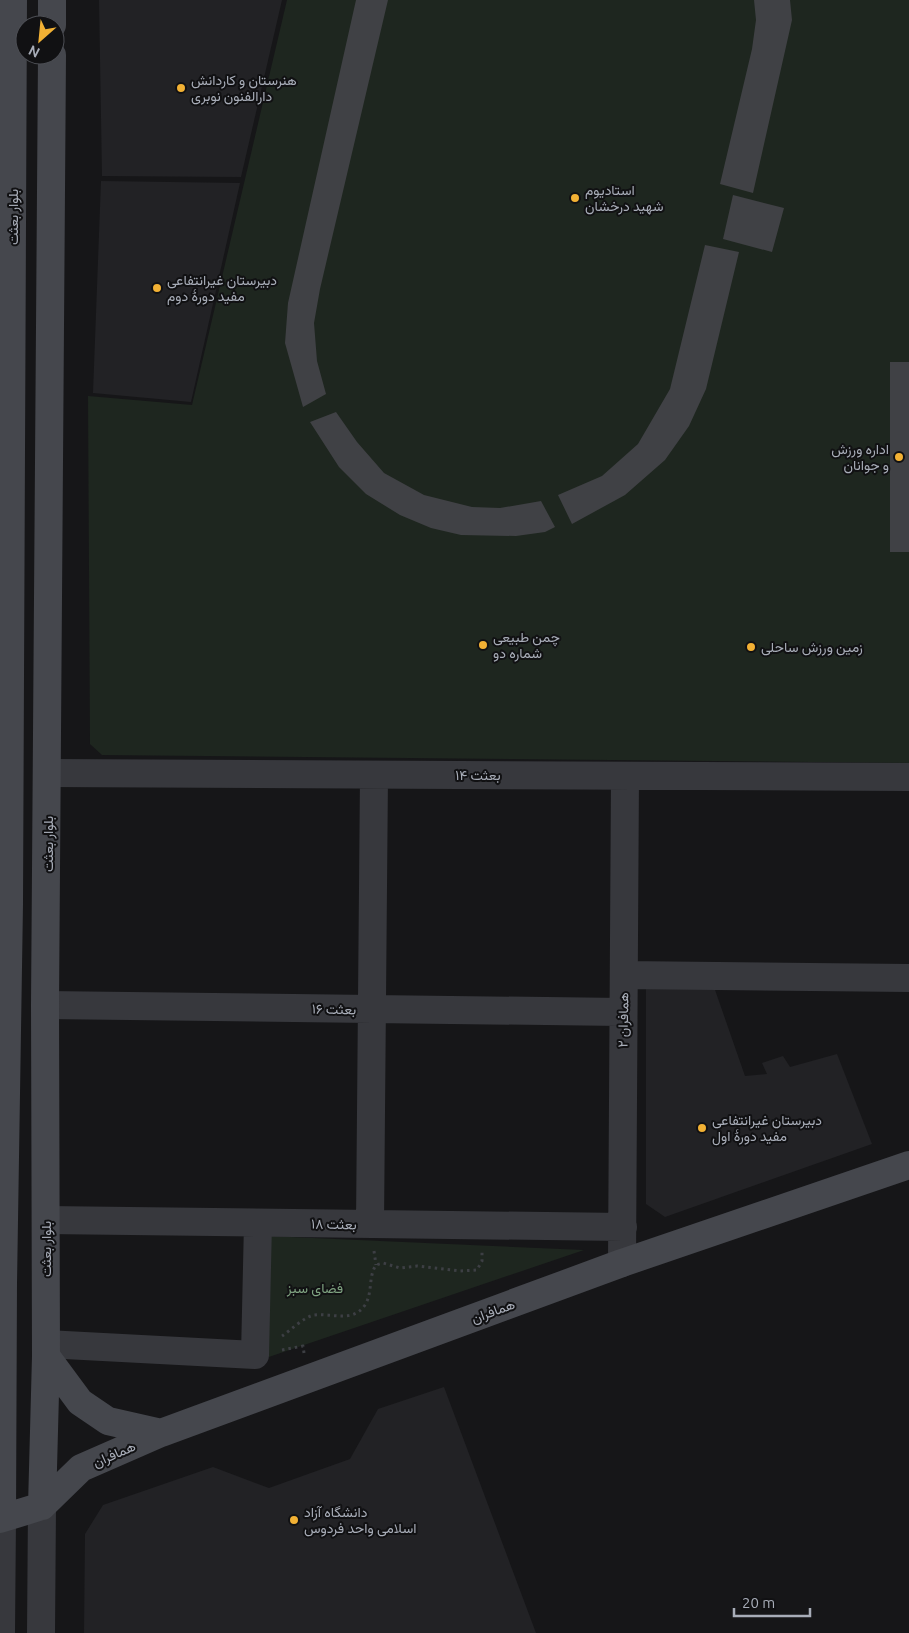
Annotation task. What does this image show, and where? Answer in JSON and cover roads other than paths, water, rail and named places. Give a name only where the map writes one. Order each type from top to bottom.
[{"type":"main road","name":"بلوار بعثت","points":[[1,1518],[6,351],[13,0]]},
{"type":"main road","points":[[52,0],[52,15]]},
{"type":"main road","name":"بلوار بعثت","points":[[42,1506],[46,1350],[45,1005],[52,65]]},
{"type":"main road","points":[[6,351],[50,352]]},
{"type":"main road","name":"همافران","points":[[81,1468],[161,1433],[622,1263],[909,1165]]},
{"type":"main road","points":[[46,1350],[80,1402],[108,1421],[161,1433]]},
{"type":"main road","points":[[1,1480],[43,1465],[81,1468]]},
{"type":"main road","points":[[1,1518],[42,1506],[81,1468]]},
{"type":"street","name":"بعثت ۱۴","points":[[48,773],[909,777]]},
{"type":"street","points":[[370,1224],[374,775]]},
{"type":"street","name":"همافران ۲","points":[[622,1263],[622,1012],[624,975],[625,776]]},
{"type":"street","points":[[624,975],[909,978]]},
{"type":"street","name":"بعثت ۱۶","points":[[45,1005],[622,1012]]},
{"type":"street","name":"بعثت ۱۸","points":[[46,1220],[623,1227]]},
{"type":"street","points":[[46,1350],[255,1355],[258,1222]]},
{"type":"street","name":"بلوار بعثت","points":[[42,1506],[42,1633]]},
{"type":"street","name":"بلوار بعثت","points":[[1,1518],[1,1633]]},
{"type":"place","name":"هنرستان و کاردانش دارالفنون نوبری","points":[[181,88]]},
{"type":"place","name":"استادیوم شهید درخشان","points":[[575,198]]},
{"type":"place","name":"دبیرستان غیرانتفاعی مفید دورهٔ دوم","points":[[157,288]]},
{"type":"place","name":"اداره ورزش و جوانان","points":[[899,457]]},
{"type":"place","name":"چمن طبیعی شماره دو","points":[[483,645]]},
{"type":"place","name":"زمین ورزش ساحلی","points":[[751,647]]},
{"type":"place","name":"دبیرستان غیرانتفاعی مفید دورهٔ اول","points":[[702,1128]]},
{"type":"place","name":"دانشگاه آزاد اسلامی واحد فردوس","points":[[294,1520]]},
{"type":"park label","name":"فضای سبز","points":[[315,1288]]}]
